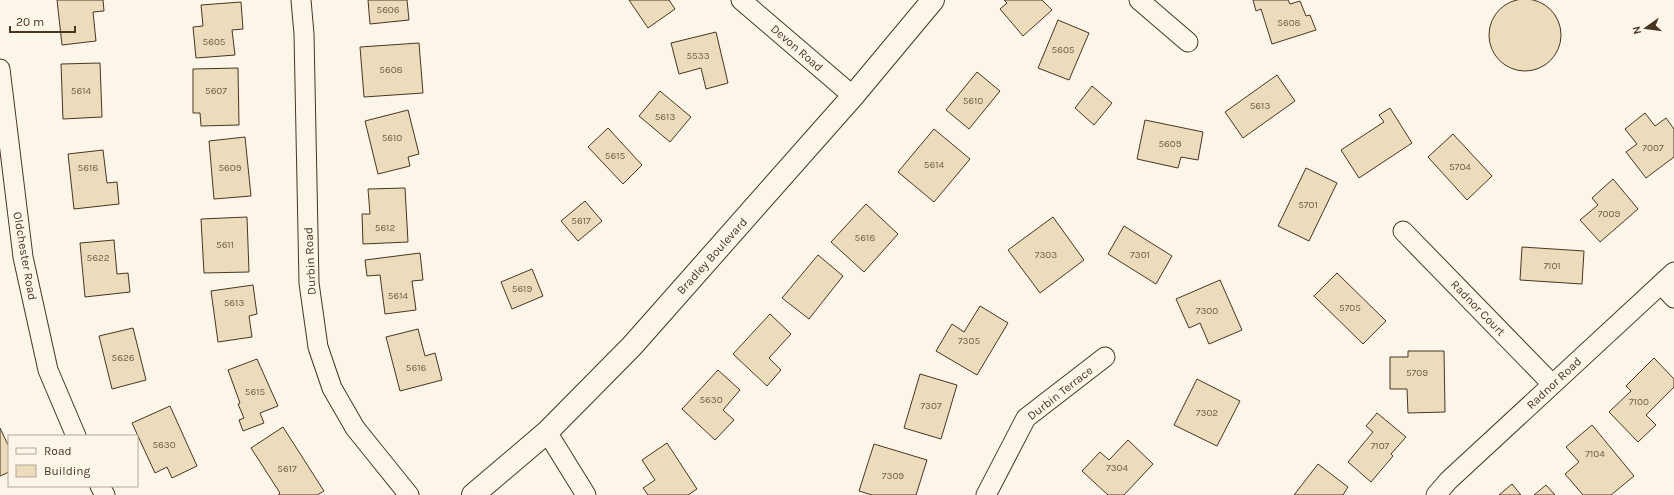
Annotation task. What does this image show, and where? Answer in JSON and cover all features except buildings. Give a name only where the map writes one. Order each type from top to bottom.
[{"type":"main road","name":"Bradley Boulevard","points":[[473,495],[547,432],[632,346],[853,96],[933,0]]},
{"type":"street","name":"Durbin Road","points":[[301,0],[304,34],[309,283],[318,347],[332,388],[355,428],[409,495]]},
{"type":"street","name":"Devon Road","points":[[741,0],[853,96]]},
{"type":"street","points":[[1139,0],[1188,42]]},
{"type":"street","name":"Oldchester Road","points":[[0,69],[24,257],[48,370],[76,435]]},
{"type":"street","name":"Radnor Court","points":[[1403,231],[1552,384]]},
{"type":"street","points":[[1667,278],[1674,298]]},
{"type":"street","name":"Radnor Road","points":[[1436,495],[1448,481],[1667,278]]},
{"type":"street","name":"Durbin Terrace","points":[[986,495],[1026,418],[1105,357]]},
{"type":"street","points":[[547,432],[586,495]]}]
